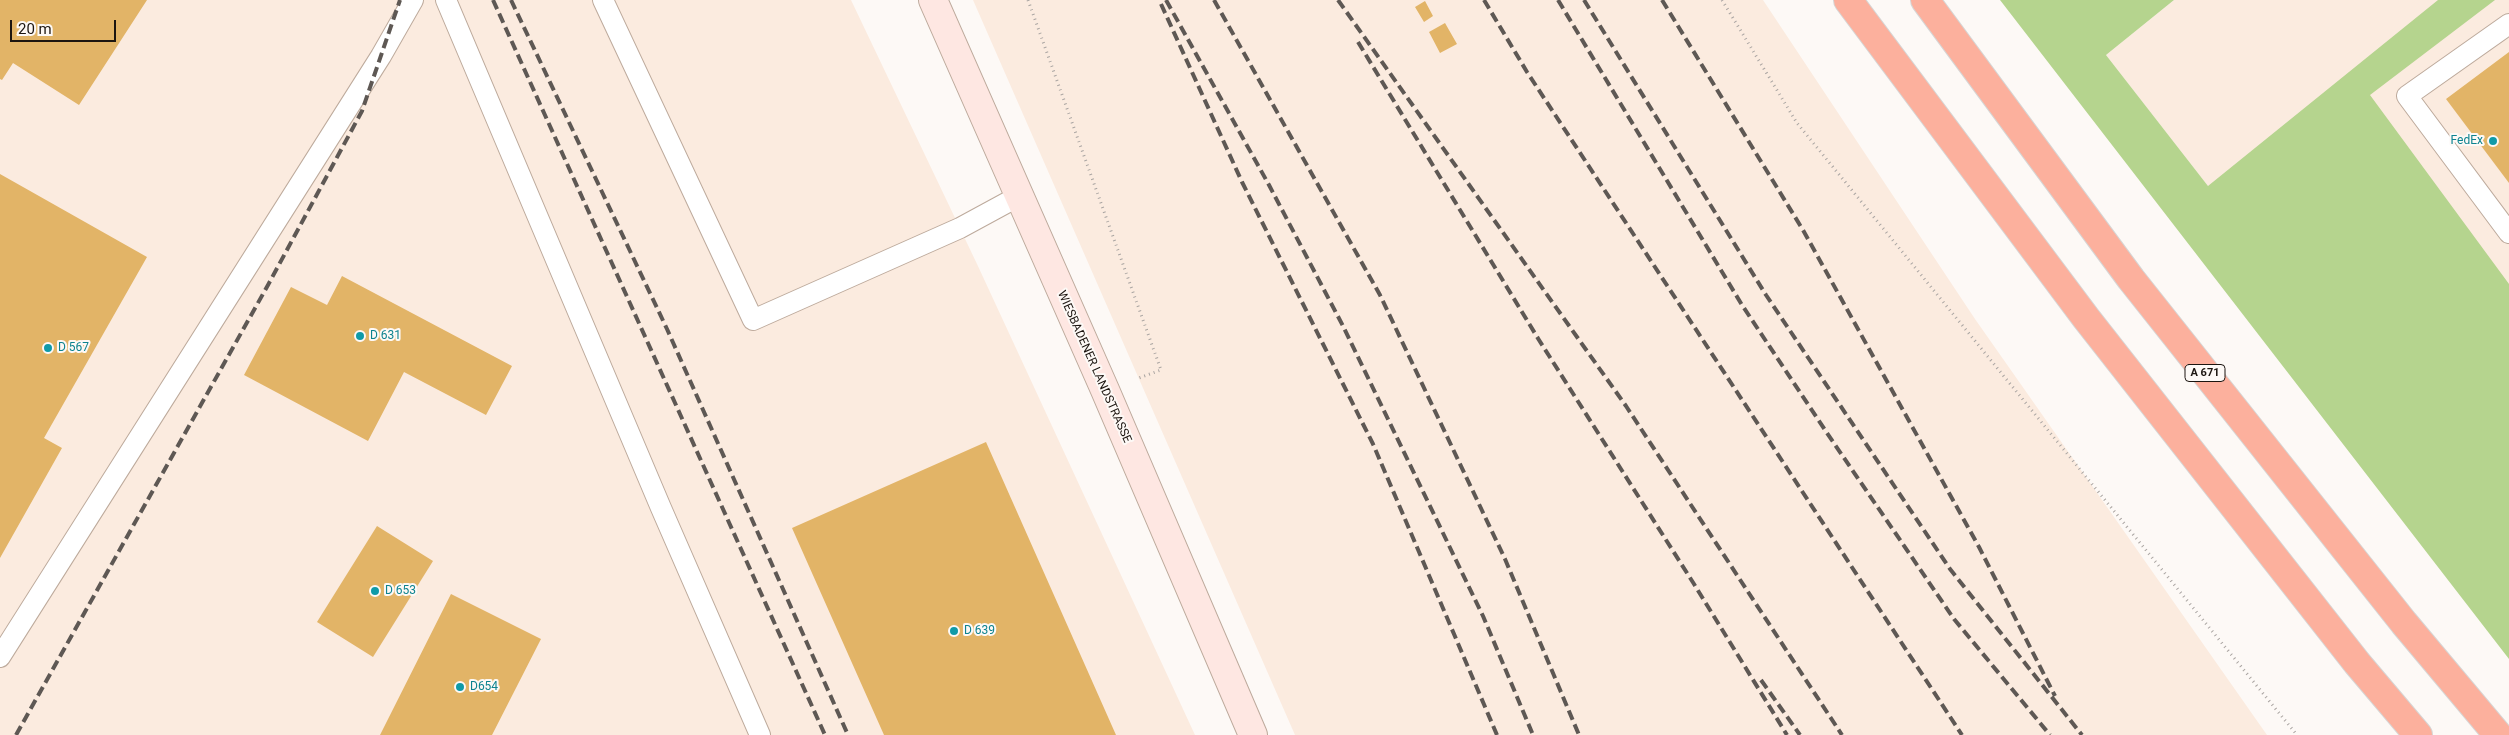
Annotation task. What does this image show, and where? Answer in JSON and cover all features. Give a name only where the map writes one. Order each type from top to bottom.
[{"type":"highway","points":[[1848,0],[2086,318],[2357,663],[2418,735]]},
{"type":"highway","name":"A 671","points":[[1925,0],[2131,279],[2404,623],[2498,735]]},
{"type":"main road","name":"WIESBADENER LANDSTRASSE","points":[[933,0],[1253,735]]},
{"type":"lane","points":[[0,657],[370,73],[413,0]]},
{"type":"lane","points":[[446,0],[657,499],[760,735]]},
{"type":"lane","points":[[603,0],[753,320],[960,228],[1019,196]]},
{"type":"lane","points":[[2509,24],[2407,96],[2509,233]]},
{"type":"path","points":[[1028,0],[1161,370]]},
{"type":"path","points":[[1722,0],[1797,123],[2297,735]]},
{"type":"shaded area","points":[[0,0],[851,0],[977,264],[1195,735],[0,735]]},
{"type":"shaded area","points":[[973,0],[1763,0],[1975,319],[2267,735],[1295,735]]},
{"type":"shaded area","points":[[2174,0],[2509,0],[2509,573],[2106,55]]},
{"type":"green space","points":[[2000,0],[2174,0],[2106,55],[2208,186],[2438,0],[2495,0],[2370,95],[2509,284],[2509,659]]},
{"type":"building","points":[[0,0],[147,0],[79,105],[13,63],[2,80],[0,79]]},
{"type":"building","points":[[1425,1],[1433,16],[1424,22],[1415,7]]},
{"type":"building","points":[[1445,23],[1457,44],[1440,53],[1429,32]]},
{"type":"building","name":"FedEx","points":[[2509,52],[2509,183],[2446,99]]},
{"type":"building","name":"D 567","points":[[0,174],[147,257],[44,438],[62,448],[0,558]]},
{"type":"building","name":"D 631","points":[[342,276],[512,366],[486,415],[404,372],[368,441],[244,375],[291,287],[327,305]]},
{"type":"building","name":"D 639","points":[[986,442],[1116,735],[884,735],[792,528]]},
{"type":"building","name":"D 653","points":[[377,526],[433,561],[373,657],[317,622]]},
{"type":"building","name":"D654","points":[[451,594],[541,639],[492,735],[380,735]]},
{"type":"railway","points":[[16,735],[268,285],[362,111],[400,0]]},
{"type":"railway","points":[[493,0],[825,735]]},
{"type":"railway","points":[[511,0],[667,329],[848,735]]},
{"type":"railway","points":[[1166,0],[1269,185],[1343,326],[1483,616],[1533,735]]},
{"type":"railway","points":[[1214,0],[1380,295],[1505,559],[1579,735]]},
{"type":"railway","points":[[1338,0],[1626,406],[1842,735]]},
{"type":"railway","points":[[1484,0],[1527,72],[1962,735]]},
{"type":"railway","points":[[1558,0],[1742,305],[1827,433],[1954,619],[2050,735]]},
{"type":"railway","points":[[1584,0],[1766,295],[1950,569],[2082,735]]},
{"type":"railway","points":[[1662,0],[1803,230],[1979,547],[2055,696]]},
{"type":"railway","points":[[1161,4],[1242,182],[1373,444],[1497,735]]},
{"type":"railway","points":[[1358,42],[1539,340],[1694,584],[1787,735]]},
{"type":"railway","points":[[1761,680],[1800,735]]},
{"type":"place","name":"FedEx","points":[[2493,141]]},
{"type":"place","name":"D 631","points":[[360,336]]},
{"type":"place","name":"D 567","points":[[48,348]]},
{"type":"place","name":"D 653","points":[[375,591]]},
{"type":"place","name":"D 639","points":[[954,631]]},
{"type":"place","name":"D654","points":[[460,687]]}]
